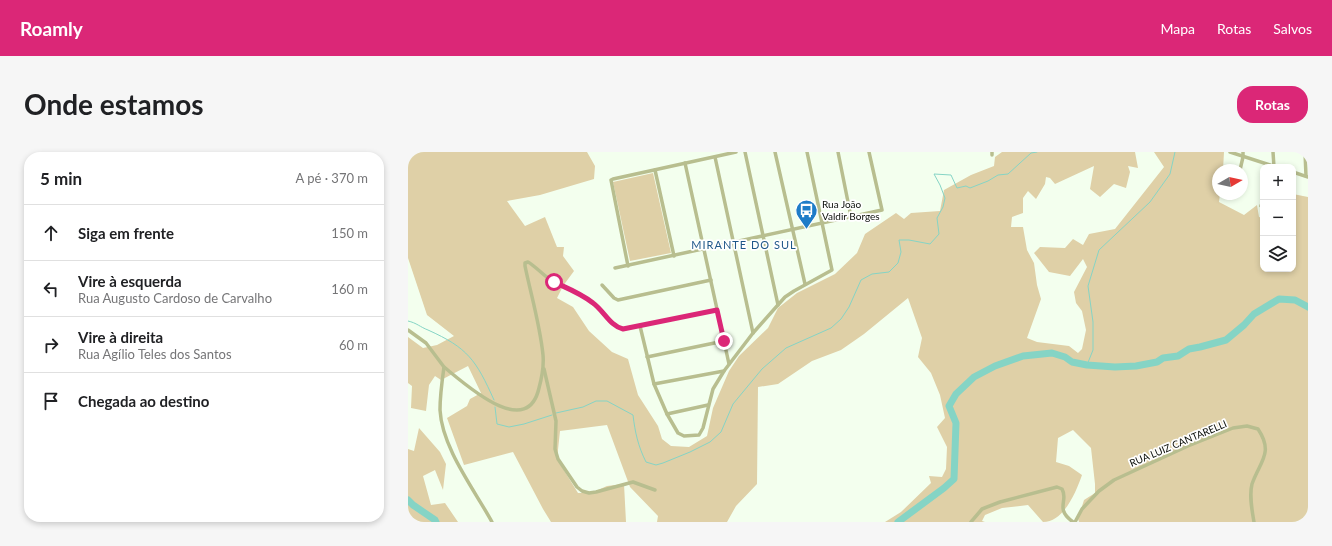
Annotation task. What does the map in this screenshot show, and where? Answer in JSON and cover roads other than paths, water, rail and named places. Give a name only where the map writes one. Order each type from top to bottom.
[{"type":"street","points":[[628,266],[610,182],[612,178],[736,152]]},
{"type":"street","points":[[745,152],[778,306]]},
{"type":"street","points":[[775,152],[805,284]]},
{"type":"street","points":[[640,326],[654,384],[667,414],[678,433],[684,436],[699,434],[703,428],[708,405],[714,389],[724,371],[753,333],[790,294],[805,284],[832,270],[807,152]]},
{"type":"street","points":[[838,152],[851,217]]},
{"type":"street","points":[[615,268],[704,250],[882,210],[869,152]]},
{"type":"street","points":[[1230,152],[1265,164]]},
{"type":"street","points":[[1241,164],[1243,152]]},
{"type":"street","points":[[1273,152],[1275,164]]},
{"type":"street","points":[[1296,173],[1307,177],[1305,152]]},
{"type":"street","points":[[715,157],[753,333]]},
{"type":"street","points":[[685,163],[729,364]]},
{"type":"street","points":[[655,170],[674,256]]},
{"type":"street","points":[[655,490],[633,482],[589,493],[582,491],[577,487],[558,459],[554,449],[556,421],[544,368],[541,338],[525,263],[530,262],[543,275],[583,296],[594,304],[616,327],[623,329],[717,310]]},
{"type":"street","points":[[602,285],[614,298],[618,300],[711,280]]},
{"type":"street","points":[[408,330],[426,343],[444,367],[490,402],[508,409],[521,411],[530,407],[537,396],[544,368]]},
{"type":"street","points":[[647,357],[724,341]]},
{"type":"street","points":[[444,367],[440,411],[443,430],[450,449],[492,522]]},
{"type":"street","points":[[654,384],[724,371]]},
{"type":"street","points":[[667,414],[708,405]]},
{"type":"street","name":"RUA LUIZ CANTARELLI","points":[[1074,522],[1082,509],[1099,491],[1114,480],[1188,446],[1233,428],[1247,426],[1258,429],[1264,438],[1266,450],[1252,485],[1251,498],[1254,522]]},
{"type":"street","points":[[971,522],[982,509],[1000,502],[1057,487],[1062,489],[1064,492],[1062,506],[1063,512],[1074,522]]},
{"type":"waterway","points":[[556,413],[583,407],[596,401],[607,401],[633,415],[637,439],[643,456],[646,462],[656,465],[690,452],[710,442],[721,432],[733,404],[762,369],[786,348],[831,328],[841,319],[849,307],[861,280],[872,274],[889,272],[898,263],[901,252],[899,240],[909,240],[930,244],[939,234],[937,218],[943,207],[945,198],[934,174],[951,175],[957,188],[966,186],[970,188],[988,181],[998,175],[1008,174],[1031,153],[1037,152]]},
{"type":"waterway","points":[[1087,365],[1093,350],[1093,322],[1088,286],[1099,250],[1150,202],[1170,174],[1175,152]]},
{"type":"waterway","points":[[898,522],[954,479],[956,423],[949,406],[956,394],[974,377],[995,366],[1023,356],[1052,353],[1065,357],[1072,362],[1087,365],[1115,367],[1136,366],[1157,362],[1163,358],[1178,356],[1189,349],[1226,340],[1244,325],[1254,314],[1279,299],[1295,300],[1308,307]]},
{"type":"waterway","points":[[408,321],[442,337],[462,350],[476,365],[494,400]]},
{"type":"waterway","points":[[495,407],[497,424],[509,427],[552,415]]},
{"type":"waterway","points":[[408,500],[436,522]]},
{"type":"place","name":"Rua João Valdir Borges","points":[[806,230]]},
{"type":"district","name":"MIRANTE DO SUL","points":[[744,245]]}]
